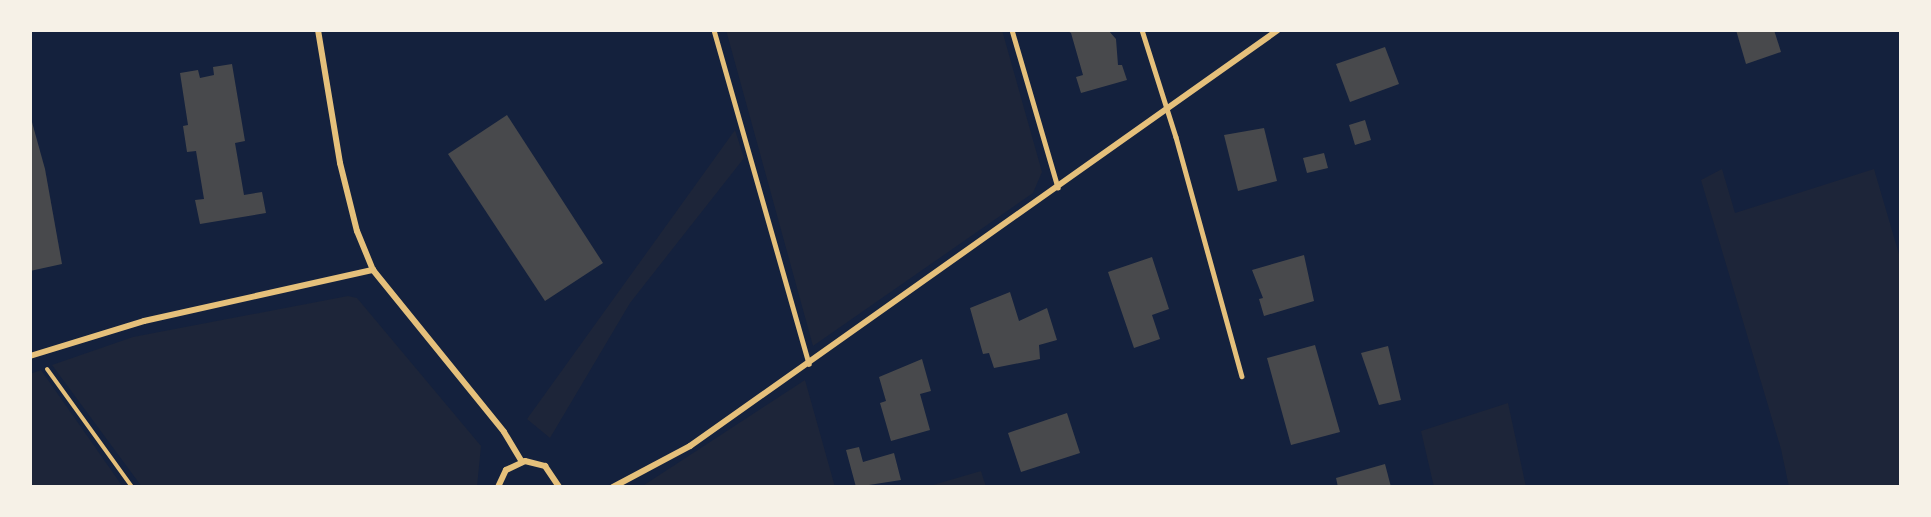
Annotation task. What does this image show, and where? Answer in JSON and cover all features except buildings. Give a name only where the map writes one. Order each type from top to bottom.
[{"type":"street","points":[[318,30],[340,163],[357,231],[373,270],[504,432],[522,462]]},
{"type":"street","points":[[613,487],[690,446],[1278,30]]},
{"type":"street","points":[[33,356],[144,321],[373,270]]},
{"type":"street","points":[[498,487],[506,470],[522,462],[545,466],[559,487]]},
{"type":"lane","points":[[714,30],[809,364]]},
{"type":"lane","points":[[1012,30],[1058,187]]},
{"type":"lane","points":[[1142,30],[1242,376]]},
{"type":"path","points":[[33,356],[132,487]]},
{"type":"shaded area","points":[[726,30],[1002,30],[1042,172],[1033,193],[813,346]]},
{"type":"shaded area","points":[[735,130],[744,158],[630,303],[550,438],[527,419]]},
{"type":"shaded area","points":[[1722,169],[1735,213],[1874,169],[1901,261],[1901,487],[1789,487],[1781,449],[1701,180]]},
{"type":"shaded area","points":[[348,296],[357,298],[481,446],[477,487],[142,487],[52,365],[133,337]]},
{"type":"shaded area","points":[[41,370],[123,487],[30,487],[30,374]]},
{"type":"shaded area","points":[[805,380],[835,487],[641,487]]},
{"type":"shaded area","points":[[1508,403],[1526,487],[1434,487],[1421,431]]},
{"type":"shaded area","points":[[981,471],[986,487],[926,487]]}]
